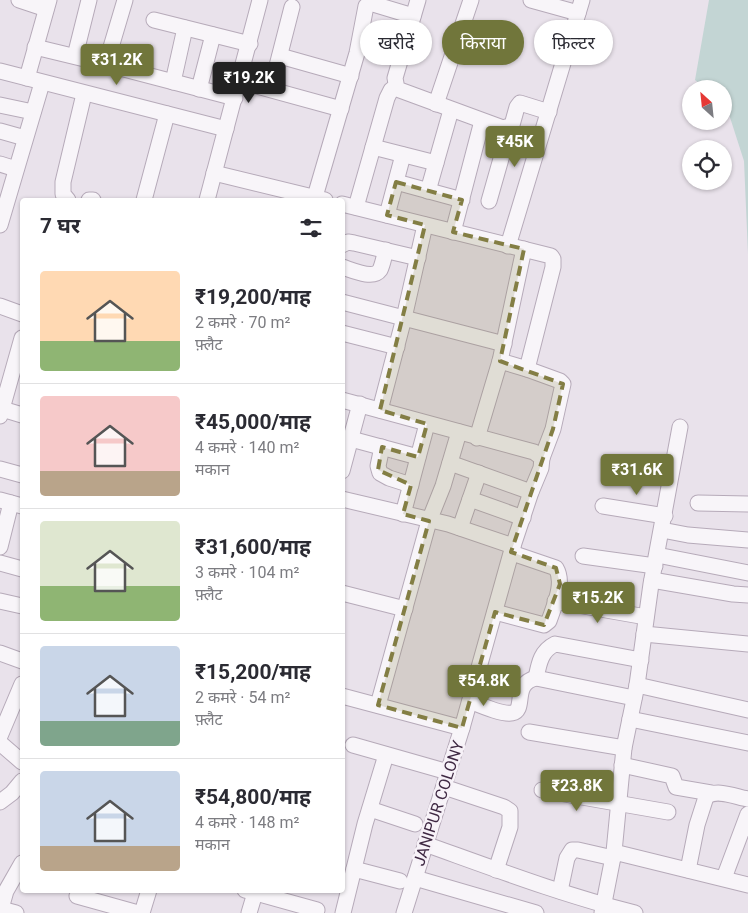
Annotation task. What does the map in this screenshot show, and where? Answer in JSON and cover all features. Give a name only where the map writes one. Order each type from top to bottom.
[{"type":"street","points":[[19,0],[48,4],[27,78]]},
{"type":"street","points":[[75,56],[89,0]]},
{"type":"street","points":[[106,64],[124,0]]},
{"type":"street","points":[[418,0],[395,78],[395,86],[400,92],[482,121],[503,128],[510,126]]},
{"type":"street","points":[[436,104],[471,0]]},
{"type":"street","points":[[508,246],[580,7],[531,0]]},
{"type":"street","points":[[208,198],[250,44],[258,1]]},
{"type":"street","points":[[318,198],[351,76],[366,6],[370,3],[413,16]]},
{"type":"street","points":[[272,90],[292,7]]},
{"type":"street","points":[[154,20],[250,44]]},
{"type":"street","points":[[173,82],[184,28]]},
{"type":"street","points":[[200,89],[213,35]]},
{"type":"street","points":[[35,47],[234,98]]},
{"type":"street","points":[[280,56],[351,76]]},
{"type":"street","points":[[0,71],[226,129]]},
{"type":"street","points":[[240,81],[341,109]]},
{"type":"street","points":[[0,225],[42,83]]},
{"type":"street","points":[[395,86],[387,98],[373,147],[349,206],[547,254],[552,257],[554,262],[527,369],[500,361]]},
{"type":"street","points":[[66,198],[63,194],[63,182],[84,94]]},
{"type":"street","points":[[489,201],[517,107],[520,103],[549,112]]},
{"type":"street","points":[[0,105],[33,112]]},
{"type":"street","points":[[428,191],[451,110]]},
{"type":"street","points":[[145,198],[167,114]]},
{"type":"street","points":[[453,232],[482,121]]},
{"type":"street","points":[[0,131],[25,138]]},
{"type":"street","points":[[373,147],[436,164]]},
{"type":"street","points":[[387,215],[403,155]]},
{"type":"street","points":[[0,164],[16,169]]},
{"type":"street","points":[[214,173],[280,195],[308,198]]},
{"type":"street","points":[[396,182],[462,200]]},
{"type":"street","points":[[380,410],[397,347],[425,225]]},
{"type":"street","points":[[345,244],[354,243],[418,258]]},
{"type":"street","points":[[477,438],[500,361],[524,249]]},
{"type":"street","points":[[345,268],[362,273],[375,274],[382,267],[386,250]]},
{"type":"street","points":[[345,303],[504,344]]},
{"type":"street","points":[[0,306],[20,313]]},
{"type":"street","points":[[345,334],[397,347]]},
{"type":"street","points":[[20,354],[17,378],[1,413],[20,415]]},
{"type":"street","name":"JANIPUR COLONY","points":[[404,913],[407,879],[425,844],[446,780],[513,549],[553,429],[563,384],[560,381],[527,369]]},
{"type":"street","points":[[345,401],[534,452],[542,458]]},
{"type":"street","points":[[345,460],[360,404]]},
{"type":"street","points":[[403,514],[427,424]]},
{"type":"street","points":[[603,909],[614,855],[624,748],[636,692],[646,617],[680,427]]},
{"type":"street","points":[[378,705],[429,521],[443,486],[459,432]]},
{"type":"street","points":[[351,439],[418,457]]},
{"type":"street","points":[[382,447],[378,466],[380,473],[411,485]]},
{"type":"street","points":[[450,463],[531,492]]},
{"type":"street","points":[[0,469],[20,474]]},
{"type":"street","points":[[460,528],[478,473]]},
{"type":"street","points":[[470,499],[523,518]]},
{"type":"street","points":[[345,500],[460,528],[556,568],[560,577],[560,584],[549,621],[544,625],[495,612]]},
{"type":"street","points":[[0,547],[11,503]]},
{"type":"street","points":[[698,503],[748,504]]},
{"type":"street","points":[[603,506],[664,523],[697,536],[748,540]]},
{"type":"street","points":[[582,556],[655,567],[748,573]]},
{"type":"street","points":[[0,563],[20,568]]},
{"type":"street","points":[[655,567],[733,594],[748,595]]},
{"type":"street","points":[[345,594],[405,609]]},
{"type":"street","points":[[0,601],[20,606]]},
{"type":"street","points":[[555,602],[646,617]]},
{"type":"street","points":[[644,634],[748,644]]},
{"type":"street","points":[[536,678],[543,654],[546,649],[555,644],[641,660]]},
{"type":"street","points":[[0,653],[20,660]]},
{"type":"street","points":[[470,701],[503,713],[513,713],[520,704],[524,685],[527,681],[536,678],[748,710]]},
{"type":"street","points":[[0,736],[20,689]]},
{"type":"street","points":[[345,697],[462,728]]},
{"type":"street","points":[[630,719],[748,742]]},
{"type":"street","points":[[529,732],[624,748]]},
{"type":"street","points":[[0,743],[20,760]]},
{"type":"street","points":[[353,745],[386,755],[446,780],[510,811],[510,827],[496,870]]},
{"type":"street","points":[[342,913],[386,755]]},
{"type":"street","points":[[622,765],[672,776],[675,785],[679,788],[748,799]]},
{"type":"street","points":[[0,802],[12,793],[20,783]]},
{"type":"street","points":[[542,790],[668,812]]},
{"type":"street","points":[[688,870],[703,802],[708,794],[712,793]]},
{"type":"street","points":[[370,810],[416,824]]},
{"type":"street","points":[[724,878],[744,838],[748,814]]},
{"type":"street","points":[[425,844],[560,891],[603,909],[635,913]]},
{"type":"street","points":[[560,891],[567,858],[572,850],[614,855],[724,878],[748,885]]},
{"type":"street","points":[[16,913],[0,910],[3,889],[20,865]]},
{"type":"street","points":[[354,869],[407,879],[487,906],[536,913]]},
{"type":"street","points":[[142,913],[148,893]]},
{"type":"street","points":[[249,913],[259,893]]},
{"type":"street","points":[[263,893],[317,910]]},
{"type":"street","points":[[77,896],[138,913]]},
{"type":"highlighted area","points":[[396,182],[462,200],[453,232],[524,249],[500,361],[563,384],[553,429],[511,552],[556,568],[560,584],[544,625],[495,612],[462,728],[378,705],[429,521],[403,514],[411,485],[378,470],[382,447],[418,457],[427,424],[380,410],[425,225],[387,215]]},
{"type":"shaded area","points":[[709,0],[748,0],[748,254],[744,161],[732,124],[732,80],[695,80]]}]
